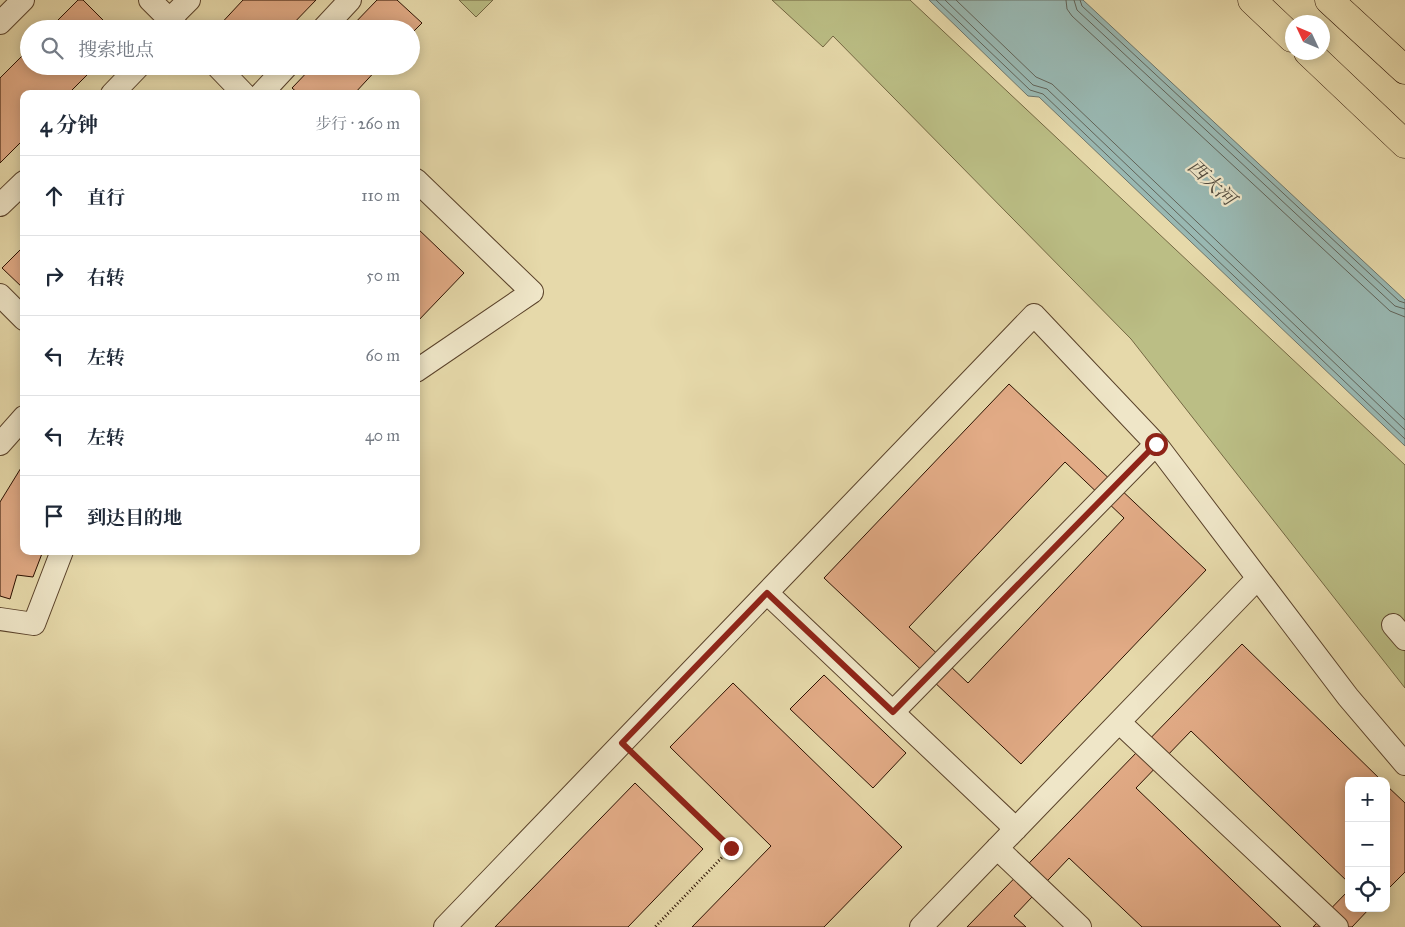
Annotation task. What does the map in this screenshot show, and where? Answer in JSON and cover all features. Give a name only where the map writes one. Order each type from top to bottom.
[{"type":"main road","points":[[1252,0],[1285,31]]},
{"type":"main road","points":[[1329,0],[1405,70]]},
{"type":"main road","points":[[1316,60],[1405,144]]},
{"type":"lane","points":[[0,23],[23,0]]},
{"type":"lane","points":[[150,0],[170,20]]},
{"type":"lane","points":[[179,20],[189,0]]},
{"type":"lane","points":[[331,20],[350,0]]},
{"type":"lane","points":[[116,90],[130,75]]},
{"type":"lane","points":[[226,75],[240,90]]},
{"type":"lane","points":[[265,90],[279,75]]},
{"type":"lane","points":[[420,184],[532,292],[420,368]]},
{"type":"lane","points":[[0,205],[20,186]]},
{"type":"lane","points":[[0,295],[20,315]]},
{"type":"lane","points":[[445,927],[1034,315],[1156,444],[1348,697],[1405,764]]},
{"type":"lane","points":[[0,444],[20,422]]},
{"type":"lane","points":[[893,712],[1156,444]]},
{"type":"lane","points":[[0,619],[34,624],[60,555]]},
{"type":"lane","points":[[922,927],[1257,579]]},
{"type":"lane","points":[[767,593],[1016,829]]},
{"type":"lane","points":[[1119,722],[1337,927]]},
{"type":"lane","points":[[997,848],[1080,927]]},
{"type":"path","points":[[622,743],[731,848],[654,927]]},
{"type":"green space","points":[[459,0],[493,0],[476,17]]},
{"type":"green space","points":[[772,0],[910,0],[1405,465],[1405,688],[1131,339],[833,36],[823,47]]},
{"type":"water","name":"西大河","points":[[929,0],[1083,0],[1405,300],[1405,446],[1039,97],[1028,96]]},
{"type":"building","points":[[78,0],[83,0],[103,20],[58,20]]},
{"type":"building","points":[[243,0],[316,0],[297,20],[224,20]]},
{"type":"building","points":[[377,0],[397,0],[419,20],[358,20]]},
{"type":"building","points":[[20,58],[20,75],[87,75],[72,90],[20,90],[20,143],[0,163],[0,78]]},
{"type":"building","points":[[304,75],[372,75],[358,90],[294,90],[292,88]]},
{"type":"building","points":[[420,231],[464,273],[420,319]]},
{"type":"building","points":[[20,250],[20,285],[2,268]]},
{"type":"building","points":[[1009,384],[1206,570],[1021,764],[824,578]],"holes":[[[1065,462],[1124,518],[968,683],[909,627]]]},
{"type":"building","points":[[20,470],[20,555],[41,555],[33,577],[17,575],[10,599],[0,596],[0,502]]},
{"type":"building","points":[[1242,644],[1378,777],[1345,777],[1345,879],[1191,731],[1136,788],[1281,927],[1142,927],[1069,858],[1014,916],[1026,927],[967,927]]},
{"type":"building","points":[[824,675],[906,753],[873,788],[790,709]]},
{"type":"building","points":[[733,683],[902,847],[824,927],[692,927],[771,846],[670,747]]},
{"type":"building","points":[[635,783],[703,849],[628,927],[495,927]]},
{"type":"building","points":[[1390,789],[1405,803],[1405,872],[1390,887]]},
{"type":"building","points":[[1345,894],[1345,912],[1366,912],[1352,927],[1313,927]]},
{"type":"route","points":[[731,848],[622,743],[767,593],[893,712],[1156,444]]}]
